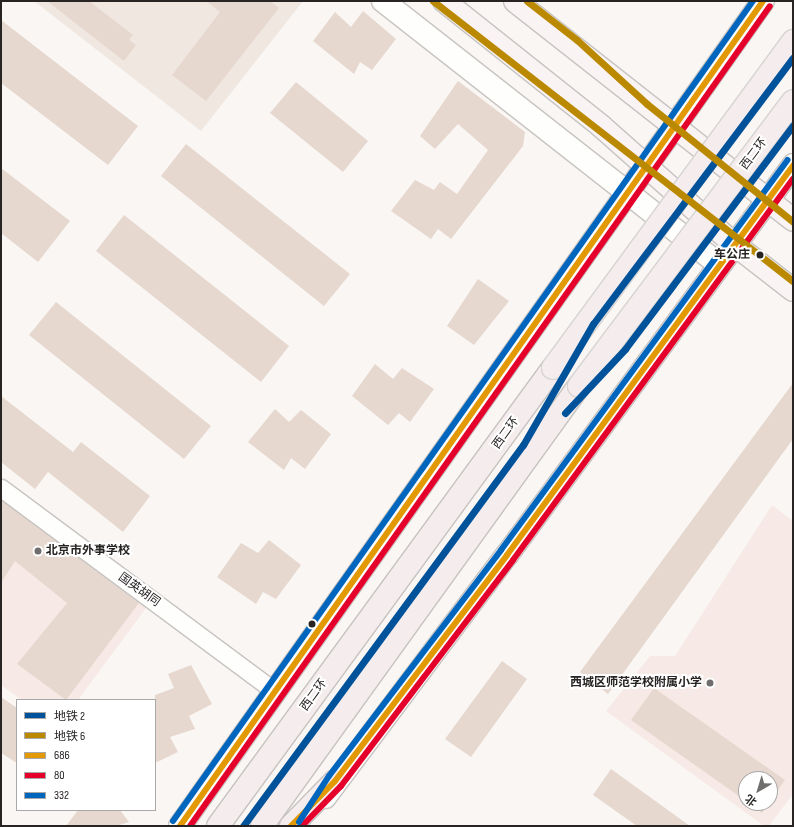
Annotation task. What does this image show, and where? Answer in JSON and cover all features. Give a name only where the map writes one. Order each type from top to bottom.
[{"type":"highway","name":"西二环","points":[[218,826],[793,41]]},
{"type":"highway","name":"西二环","points":[[262,826],[579,386],[793,102]]},
{"type":"highway","points":[[291,826],[335,781]]},
{"type":"main road","points":[[444,1],[601,126],[734,244],[793,290]]},
{"type":"main road","points":[[515,1],[793,220]]},
{"type":"street","points":[[383,1],[719,264]]},
{"type":"street","points":[[180,826],[276,692],[673,126],[763,1]]},
{"type":"street","points":[[306,826],[335,781],[507,555],[766,199],[793,165]]},
{"type":"street","name":"国英胡同","points":[[1,488],[276,692]]},
{"type":"shaded area","points":[[34,1],[303,1],[201,131]]},
{"type":"shaded area","name":"北京市外事学校","points":[[1,498],[149,604],[79,699],[21,699],[1,685]]},
{"type":"shaded area","name":"西城区师范学校附属小学","points":[[772,505],[793,521],[793,794],[769,826],[764,826],[743,811],[778,811],[778,771],[738,771],[738,807],[606,711],[650,656],[675,656]]},
{"type":"building","points":[[47,1],[89,1],[133,35],[129,40],[136,45],[124,61]]},
{"type":"building","points":[[206,1],[270,1],[279,8],[206,101],[172,75],[220,12]]},
{"type":"building","points":[[363,11],[396,39],[372,70],[360,62],[354,74],[313,41],[335,12],[351,27]]},
{"type":"building","points":[[1,20],[138,126],[108,165],[1,83]]},
{"type":"building","points":[[458,81],[525,132],[523,146],[451,239],[438,229],[431,239],[391,211],[415,180],[434,190],[440,182],[457,194],[488,150],[458,124],[435,149],[420,136]]},
{"type":"building","points":[[296,82],[368,141],[343,172],[270,113]]},
{"type":"building","points":[[186,144],[350,274],[324,306],[161,176]]},
{"type":"building","points":[[1,168],[70,221],[38,262],[1,233]]},
{"type":"building","points":[[124,215],[289,346],[261,382],[96,251]]},
{"type":"building","points":[[478,279],[509,301],[474,345],[447,326]]},
{"type":"building","points":[[56,302],[211,426],[184,459],[29,335]]},
{"type":"building","points":[[375,364],[393,379],[402,368],[434,389],[410,422],[399,413],[388,425],[352,396]]},
{"type":"building","points":[[793,383],[793,439],[608,694],[580,672]]},
{"type":"building","points":[[1,396],[73,452],[81,442],[150,496],[123,532],[48,472],[35,489],[1,462]]},
{"type":"building","points":[[275,409],[289,422],[301,410],[331,434],[305,469],[291,458],[284,470],[248,442]]},
{"type":"building","name":"北京市外事学校","points":[[1,500],[139,603],[67,699],[65,699],[17,664],[67,603],[15,561],[1,583]]},
{"type":"building","points":[[269,540],[301,565],[276,599],[263,592],[256,604],[217,577],[241,543],[258,553]]},
{"type":"building","points":[[502,661],[527,679],[471,757],[445,739]]},
{"type":"building","points":[[191,665],[212,704],[189,716],[195,729],[170,737],[178,752],[156,763],[155,695],[174,688],[168,674]]},
{"type":"building","points":[[654,688],[772,771],[738,771],[738,795],[631,720]]},
{"type":"building","points":[[1,697],[16,707],[16,762],[1,753]]},
{"type":"building","points":[[611,769],[690,826],[637,826],[593,795]]},
{"type":"building","points":[[778,775],[785,780],[778,790]]},
{"type":"building","points":[[77,811],[121,811],[129,822],[116,826],[66,826]]},
{"type":"metro line","name":"6","points":[[433,1],[793,281]]},
{"type":"metro line","name":"6","points":[[527,1],[577,40],[647,104],[793,222]]},
{"type":"metro line","name":"2","points":[[243,826],[523,445],[593,324],[793,58]]},
{"type":"metro line","name":"2","points":[[565,413],[625,349],[793,125]]},
{"type":"transit line","name":"332","points":[[173,821],[753,1]]},
{"type":"transit line","name":"686","points":[[180,826],[763,1]]},
{"type":"transit line","name":"80","points":[[190,826],[770,6]]},
{"type":"transit line","name":"332","points":[[299,822],[329,776],[501,550],[787,160]]},
{"type":"transit line","name":"686","points":[[291,826],[335,781],[507,555],[793,165]]},
{"type":"transit line","name":"80","points":[[302,826],[341,786],[513,560],[793,179]]},
{"type":"place","name":"车公庄","points":[[760,255]]},
{"type":"place","name":"北京市外事学校","points":[[38,551]]},
{"type":"place","name":"西城区师范学校附属小学","points":[[710,683]]}]
